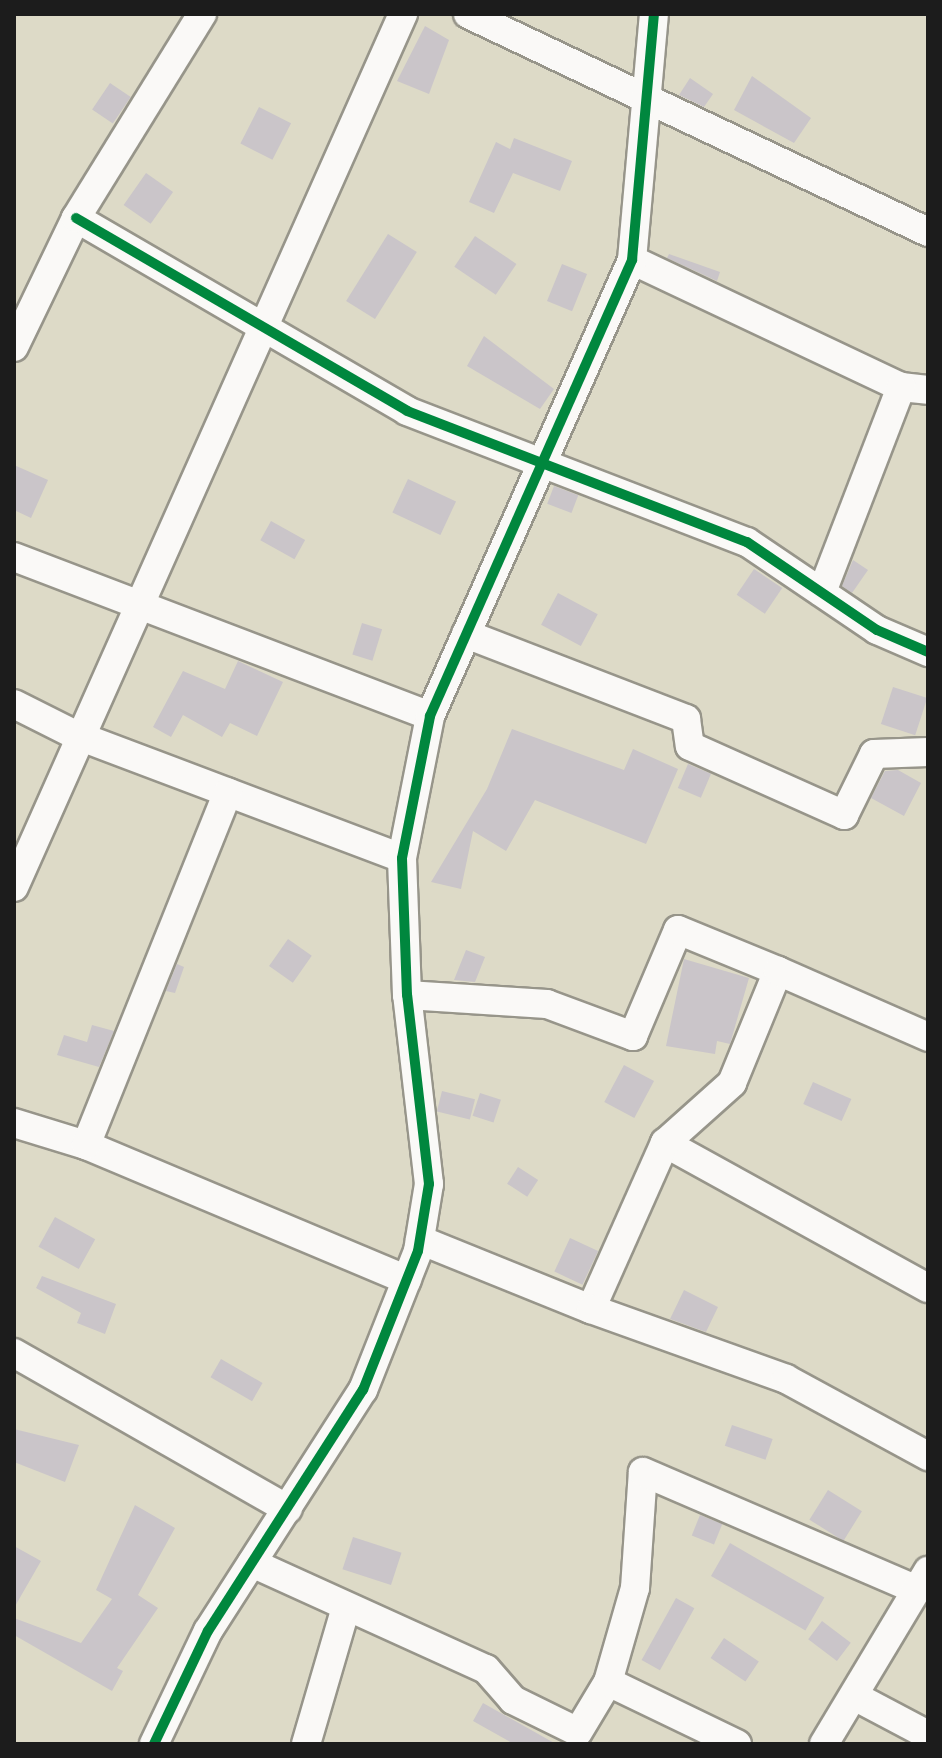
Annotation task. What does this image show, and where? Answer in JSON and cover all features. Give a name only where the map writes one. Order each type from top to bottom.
[{"type":"street","points":[[14,347],[76,218],[202,14]]},
{"type":"street","points":[[14,887],[76,735],[403,14]]},
{"type":"street","points":[[468,14],[646,104],[928,232]]},
{"type":"street","points":[[154,1744],[208,1631],[363,1390],[420,1240],[429,1184],[407,995],[402,858],[430,716],[632,260],[654,14]]},
{"type":"street","points":[[76,218],[407,411],[747,542],[822,592],[928,652]]},
{"type":"street","points":[[632,260],[914,388],[822,592]]},
{"type":"street","points":[[14,557],[138,600],[430,716]]},
{"type":"street","points":[[466,634],[686,719],[690,746],[844,815],[874,754],[928,752]]},
{"type":"street","points":[[14,704],[76,735],[402,858]]},
{"type":"street","points":[[86,1145],[228,792]]},
{"type":"street","points":[[407,995],[547,1004],[633,1036],[678,930],[928,1037]]},
{"type":"street","points":[[591,1309],[665,1143],[732,1083],[778,971]]},
{"type":"street","points":[[14,1123],[86,1145],[407,1280]]},
{"type":"street","points":[[665,1143],[928,1288]]},
{"type":"street","points":[[420,1240],[591,1309],[786,1379],[928,1456]]},
{"type":"street","points":[[14,1353],[288,1509]]},
{"type":"street","points":[[252,1563],[486,1669],[513,1700],[578,1732],[608,1682],[635,1588],[643,1472],[923,1581],[856,1697],[824,1744]]},
{"type":"street","points":[[306,1744],[346,1607]]},
{"type":"street","points":[[608,1682],[737,1744]]},
{"type":"street","points":[[856,1697],[928,1735]]},
{"type":"building","points":[[425,26],[449,40],[429,94],[397,81]]},
{"type":"building","points":[[752,76],[811,118],[794,143],[734,110]]},
{"type":"building","points":[[690,78],[713,94],[704,107],[679,95]]},
{"type":"building","points":[[110,83],[131,97],[113,124],[92,110]]},
{"type":"building","points":[[259,107],[291,123],[272,160],[240,144]]},
{"type":"building","points":[[514,138],[572,161],[560,191],[513,173],[494,213],[469,202],[496,142],[510,149]]},
{"type":"building","points":[[146,173],[173,192],[151,224],[124,205]]},
{"type":"building","points":[[388,234],[417,252],[375,319],[346,301]]},
{"type":"building","points":[[475,236],[516,264],[496,295],[454,267]]},
{"type":"building","points":[[669,254],[720,272],[717,281],[667,258]]},
{"type":"building","points":[[562,264],[587,274],[572,311],[547,301]]},
{"type":"building","points":[[484,336],[554,389],[540,409],[467,366]]},
{"type":"building","points":[[14,465],[48,480],[31,518],[14,510]]},
{"type":"building","points":[[408,479],[456,501],[440,535],[392,513]]},
{"type":"building","points":[[554,486],[578,495],[571,513],[547,504]]},
{"type":"building","points":[[271,521],[305,540],[294,559],[260,540]]},
{"type":"building","points":[[853,560],[868,570],[852,593],[842,586]]},
{"type":"building","points":[[754,569],[782,588],[765,614],[737,595]]},
{"type":"building","points":[[558,593],[598,614],[581,646],[541,625]]},
{"type":"building","points":[[362,623],[382,629],[372,661],[352,655]]},
{"type":"building","points":[[238,661],[283,682],[257,736],[230,723],[222,737],[183,715],[171,737],[153,727],[183,671],[225,689]]},
{"type":"building","points":[[893,687],[927,698],[915,735],[881,724]]},
{"type":"building","points":[[512,729],[624,770],[633,749],[678,769],[646,844],[535,800],[506,851],[473,831],[461,889],[431,882],[487,789]]},
{"type":"building","points":[[688,764],[711,774],[701,798],[678,788]]},
{"type":"building","points":[[898,770],[921,783],[904,816],[871,798],[885,771]]},
{"type":"building","points":[[288,939],[312,956],[293,983],[269,966]]},
{"type":"building","points":[[466,950],[485,957],[475,982],[454,980]]},
{"type":"building","points":[[684,959],[749,978],[730,1044],[717,1041],[715,1054],[666,1046]]},
{"type":"building","points":[[177,964],[184,967],[175,993],[166,991]]},
{"type":"building","points":[[92,1025],[114,1031],[99,1067],[57,1055],[64,1035],[87,1042]]},
{"type":"building","points":[[624,1065],[654,1081],[634,1118],[604,1102]]},
{"type":"building","points":[[813,1082],[851,1099],[842,1121],[803,1104]]},
{"type":"building","points":[[442,1091],[475,1099],[470,1120],[437,1111]]},
{"type":"building","points":[[480,1093],[501,1100],[494,1123],[473,1116]]},
{"type":"building","points":[[518,1167],[538,1180],[527,1197],[507,1184]]},
{"type":"building","points":[[55,1217],[95,1239],[79,1269],[39,1247]]},
{"type":"building","points":[[570,1238],[598,1251],[582,1285],[554,1272]]},
{"type":"building","points":[[42,1276],[116,1304],[105,1334],[77,1323],[81,1313],[36,1288]]},
{"type":"building","points":[[684,1290],[718,1307],[706,1332],[670,1319]]},
{"type":"building","points":[[221,1359],[263,1383],[252,1401],[210,1377]]},
{"type":"building","points":[[732,1425],[773,1439],[765,1460],[725,1446]]},
{"type":"building","points":[[14,1429],[79,1445],[65,1482],[14,1462]]},
{"type":"building","points":[[828,1490],[862,1511],[843,1541],[809,1520]]},
{"type":"building","points":[[135,1505],[175,1528],[138,1595],[158,1608],[117,1668],[123,1671],[112,1691],[14,1635],[14,1618],[81,1643],[112,1599],[96,1590]]},
{"type":"building","points":[[700,1515],[722,1524],[714,1544],[692,1535]]},
{"type":"building","points":[[353,1537],[402,1553],[391,1585],[342,1569]]},
{"type":"building","points":[[730,1543],[824,1598],[805,1630],[711,1576]]},
{"type":"building","points":[[14,1546],[41,1561],[14,1608]]},
{"type":"building","points":[[676,1598],[694,1608],[660,1670],[642,1660]]},
{"type":"building","points":[[822,1621],[851,1643],[837,1661],[808,1639]]},
{"type":"building","points":[[724,1638],[759,1661],[745,1681],[711,1658]]},
{"type":"building","points":[[483,1703],[556,1744],[514,1744],[473,1721]]},
{"type":"cycle path","points":[[154,1744],[208,1631],[363,1390],[418,1251],[429,1184],[407,995],[402,858],[430,716],[632,260],[654,14]]},
{"type":"cycle path","points":[[76,218],[407,411],[747,542],[877,630],[928,652]]}]
